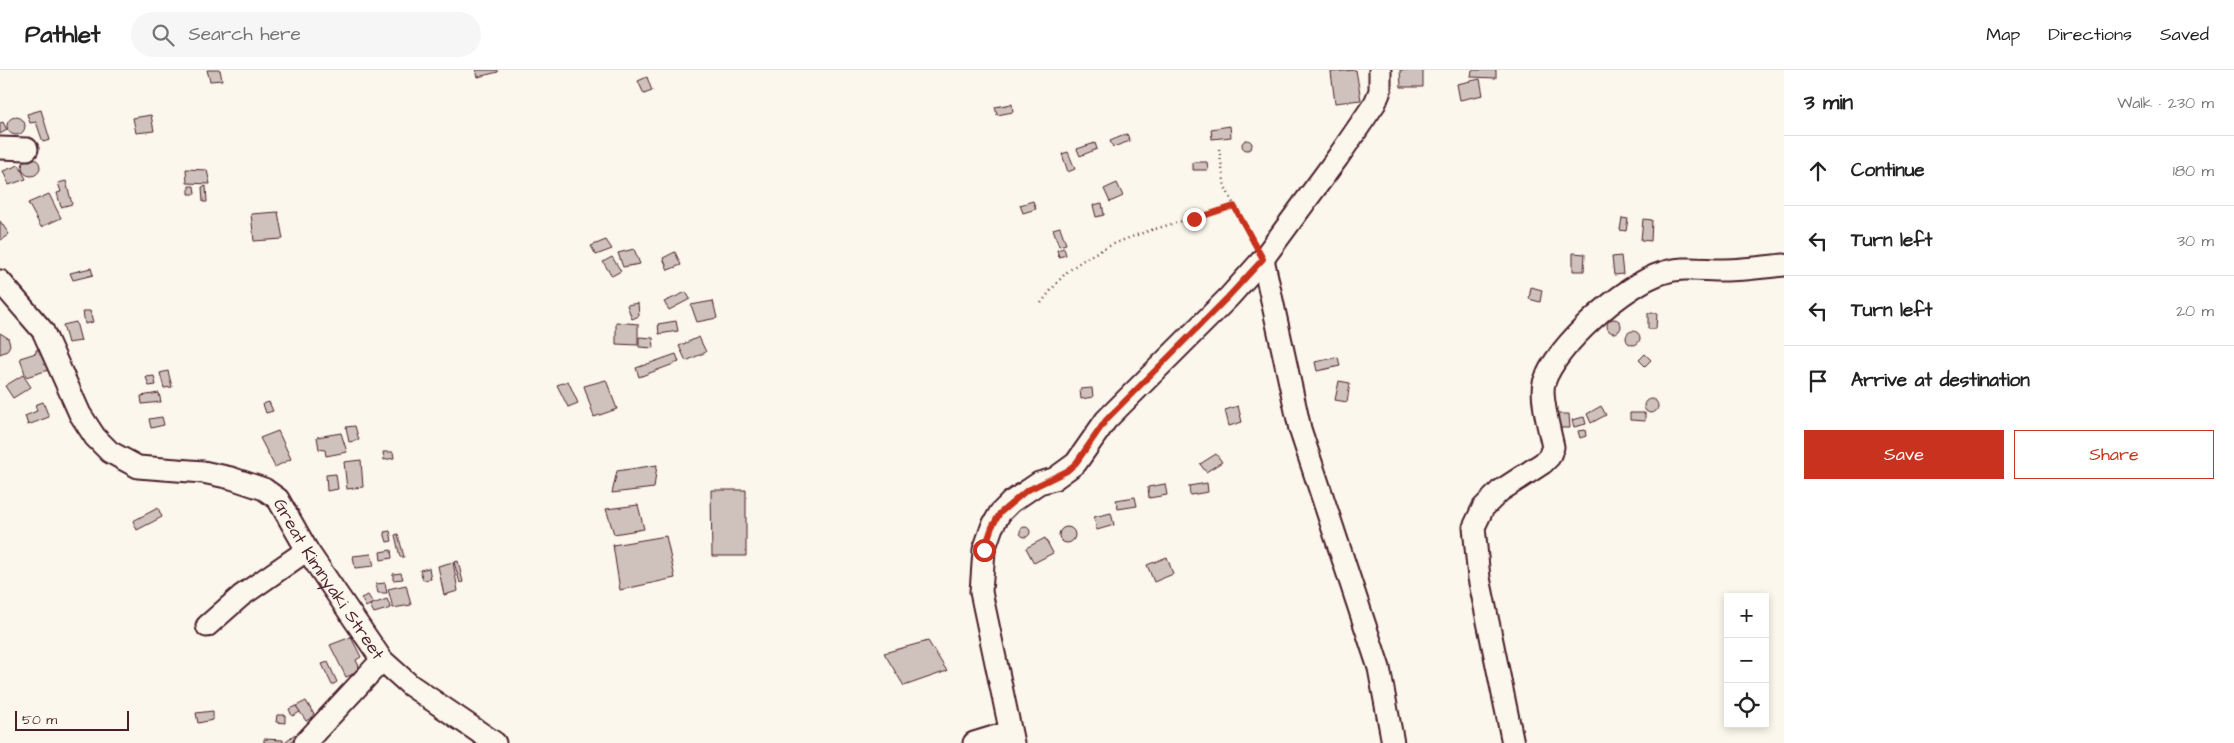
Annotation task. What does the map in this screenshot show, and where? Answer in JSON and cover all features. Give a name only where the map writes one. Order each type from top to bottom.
[{"type":"street","points":[[974,743],[1012,737],[981,592],[984,550],[992,527],[1000,513],[1011,502],[1039,483],[1054,479],[1076,463],[1106,420],[1263,259],[1375,103],[1380,91],[1380,70]]},
{"type":"street","points":[[0,148],[27,149]]},
{"type":"street","points":[[1263,259],[1300,429],[1379,668],[1393,743]]},
{"type":"street","points":[[1513,743],[1479,578],[1474,527],[1483,508],[1500,491],[1524,477],[1549,457],[1552,447],[1543,384],[1550,370],[1574,338],[1609,306],[1635,285],[1663,272],[1691,268],[1723,270],[1784,265]]},
{"type":"street","name":"Great Kimnyaki Street","points":[[0,281],[43,331],[53,348],[80,414],[95,438],[110,452],[138,466],[203,472],[264,490],[278,499],[307,550],[382,660],[410,685],[495,743]]},
{"type":"street","points":[[208,626],[241,596],[307,550]]},
{"type":"street","points":[[305,743],[382,660]]},
{"type":"path","points":[[1219,149],[1222,178],[1234,206],[1263,259]]},
{"type":"path","points":[[1041,303],[1070,270],[1101,250],[1127,239],[1234,206]]},
{"type":"building","points":[[207,70],[220,70],[222,80],[210,81]]},
{"type":"building","points":[[476,70],[497,70],[498,72],[478,77]]},
{"type":"building","points":[[1356,70],[1361,100],[1335,103],[1331,72]]},
{"type":"building","points":[[1400,70],[1423,70],[1423,87],[1401,87]]},
{"type":"building","points":[[1472,70],[1496,70],[1496,78],[1471,77]]},
{"type":"building","points":[[647,77],[652,91],[644,94],[638,81]]},
{"type":"building","points":[[1480,79],[1483,95],[1460,100],[1457,84]]},
{"type":"building","points":[[1012,104],[1013,112],[997,115],[995,107]]},
{"type":"building","points":[[41,110],[50,140],[43,142],[36,122],[30,123],[27,114]]},
{"type":"building","points":[[151,115],[154,131],[136,133],[133,118]]},
{"type":"building","points":[[16,117],[22,120],[25,126],[22,132],[16,135],[10,132],[7,126],[10,120]]},
{"type":"building","points":[[3,122],[7,130],[0,134],[0,123]]},
{"type":"building","points":[[1230,126],[1231,137],[1212,139],[1211,129]]},
{"type":"building","points":[[1127,134],[1130,141],[1113,147],[1110,141]]},
{"type":"building","points":[[1247,140],[1252,145],[1247,150],[1242,145]]},
{"type":"building","points":[[1095,143],[1097,149],[1080,156],[1077,149]]},
{"type":"building","points":[[1068,152],[1075,169],[1068,172],[1062,154]]},
{"type":"building","points":[[27,158],[35,158],[40,163],[38,174],[27,176],[22,171],[22,163]]},
{"type":"building","points":[[1193,162],[1207,162],[1208,170],[1193,170]]},
{"type":"building","points":[[19,165],[26,179],[9,185],[3,171]]},
{"type":"building","points":[[186,169],[207,170],[210,184],[187,183]]},
{"type":"building","points":[[66,181],[72,204],[61,207],[57,193],[61,192],[58,183]]},
{"type":"building","points":[[1117,183],[1123,196],[1110,202],[1104,189]]},
{"type":"building","points":[[189,186],[194,186],[195,194],[189,194]]},
{"type":"building","points":[[206,186],[207,202],[203,202],[202,187]]},
{"type":"building","points":[[49,194],[61,218],[41,227],[28,203]]},
{"type":"building","points":[[1033,201],[1036,209],[1023,213],[1020,205]]},
{"type":"building","points":[[1102,203],[1104,215],[1096,217],[1093,205]]},
{"type":"building","points":[[278,212],[283,239],[254,241],[251,214]]},
{"type":"building","points":[[1622,218],[1628,219],[1626,231],[1620,230]]},
{"type":"building","points":[[1643,219],[1652,220],[1651,241],[1641,240]]},
{"type":"building","points":[[0,221],[9,234],[1,240],[0,238]]},
{"type":"building","points":[[1060,227],[1066,244],[1059,246],[1053,229]]},
{"type":"building","points":[[606,240],[612,249],[596,255],[591,246]]},
{"type":"building","points":[[1064,248],[1066,255],[1059,257],[1057,250]]},
{"type":"building","points":[[634,249],[640,264],[623,267],[618,253]]},
{"type":"building","points":[[675,252],[681,265],[668,270],[663,258]]},
{"type":"building","points":[[1573,253],[1585,254],[1584,271],[1573,271]]},
{"type":"building","points":[[1621,256],[1623,274],[1614,275],[1612,257]]},
{"type":"building","points":[[612,257],[621,271],[612,276],[603,262]]},
{"type":"building","points":[[91,268],[93,275],[73,280],[70,273]]},
{"type":"building","points":[[1531,287],[1542,290],[1540,302],[1529,299]]},
{"type":"building","points":[[686,292],[690,299],[669,310],[664,302]]},
{"type":"building","points":[[713,301],[717,318],[697,322],[691,305]]},
{"type":"building","points":[[638,303],[639,316],[632,319],[627,305]]},
{"type":"building","points":[[83,311],[90,311],[93,322],[85,324]]},
{"type":"building","points":[[1648,313],[1657,313],[1656,329],[1648,329]]},
{"type":"building","points":[[1614,319],[1619,321],[1621,326],[1619,331],[1614,333],[1609,331],[1607,326],[1609,321]]},
{"type":"building","points":[[676,321],[678,331],[659,334],[658,324]]},
{"type":"building","points":[[76,322],[81,341],[68,343],[63,325]]},
{"type":"building","points":[[616,322],[638,324],[638,345],[616,344]]},
{"type":"building","points":[[1633,331],[1638,333],[1640,338],[1638,343],[1633,345],[1628,343],[1626,338],[1628,333]]},
{"type":"building","points":[[0,333],[8,338],[10,345],[7,351],[0,354]]},
{"type":"building","points":[[639,337],[653,338],[654,348],[639,347]]},
{"type":"building","points":[[699,337],[706,352],[686,361],[679,346]]},
{"type":"building","points":[[48,347],[55,368],[26,377],[20,358],[36,353],[36,350]]},
{"type":"building","points":[[676,354],[679,362],[639,377],[636,368]]},
{"type":"building","points":[[1645,354],[1651,360],[1645,366],[1639,360]]},
{"type":"building","points":[[1338,357],[1340,366],[1317,371],[1315,362]]},
{"type":"building","points":[[168,371],[172,387],[164,388],[160,373]]},
{"type":"building","points":[[23,375],[31,387],[13,398],[5,386]]},
{"type":"building","points":[[154,376],[156,385],[149,386],[146,377]]},
{"type":"building","points":[[606,380],[617,409],[594,417],[584,386]]},
{"type":"building","points":[[568,381],[578,403],[568,407],[557,385]]},
{"type":"building","points":[[1339,381],[1350,383],[1347,402],[1335,400]]},
{"type":"building","points":[[1092,388],[1093,397],[1081,399],[1080,389]]},
{"type":"building","points":[[159,393],[161,402],[142,404],[141,396]]},
{"type":"building","points":[[1651,399],[1656,401],[1658,406],[1656,411],[1651,413],[1646,411],[1644,406],[1646,401]]},
{"type":"building","points":[[43,402],[49,417],[28,425],[25,416],[37,411],[35,405]]},
{"type":"building","points":[[269,402],[273,411],[266,413],[263,404]]},
{"type":"building","points":[[1238,406],[1242,422],[1229,426],[1225,410]]},
{"type":"building","points":[[1601,406],[1606,415],[1591,423],[1587,414]]},
{"type":"building","points":[[1630,413],[1645,413],[1645,421],[1630,420]]},
{"type":"building","points":[[1552,414],[1569,414],[1570,428],[1552,428]]},
{"type":"building","points":[[162,417],[164,425],[151,428],[149,419]]},
{"type":"building","points":[[1584,417],[1586,424],[1574,427],[1572,420]]},
{"type":"building","points":[[355,426],[359,440],[349,442],[346,427]]},
{"type":"building","points":[[1585,430],[1586,436],[1580,438],[1578,431]]},
{"type":"building","points":[[278,431],[291,459],[275,467],[260,438]]},
{"type":"building","points":[[341,433],[347,452],[326,456],[325,450],[319,449],[317,437]]},
{"type":"building","points":[[383,452],[393,452],[394,458],[384,460]]},
{"type":"building","points":[[1216,454],[1222,462],[1206,472],[1200,464]]},
{"type":"building","points":[[361,460],[363,487],[347,489],[344,462]]},
{"type":"building","points":[[657,465],[654,488],[612,493],[617,471]]},
{"type":"building","points":[[336,474],[338,489],[327,491],[326,475]]},
{"type":"building","points":[[1207,483],[1208,492],[1190,495],[1189,486]]},
{"type":"building","points":[[1165,484],[1167,495],[1149,498],[1148,487]]},
{"type":"building","points":[[711,490],[746,490],[746,556],[712,556]]},
{"type":"building","points":[[1135,497],[1137,506],[1118,509],[1116,500]]},
{"type":"building","points":[[638,505],[644,529],[614,534],[606,509]]},
{"type":"building","points":[[158,508],[162,517],[137,530],[133,521]]},
{"type":"building","points":[[1111,513],[1114,525],[1097,530],[1094,517]]},
{"type":"building","points":[[1023,527],[1027,527],[1030,532],[1029,536],[1023,537],[1020,534],[1020,530]]},
{"type":"building","points":[[1067,527],[1073,529],[1075,535],[1073,541],[1067,543],[1061,541],[1059,535],[1061,529]]},
{"type":"building","points":[[390,531],[392,541],[387,542],[384,532]]},
{"type":"building","points":[[398,534],[404,557],[400,557],[395,535]]},
{"type":"building","points":[[666,536],[675,578],[620,590],[613,545]]},
{"type":"building","points":[[1045,538],[1053,553],[1034,563],[1026,548]]},
{"type":"building","points":[[391,550],[392,558],[381,560],[380,552]]},
{"type":"building","points":[[371,554],[374,566],[355,568],[353,556]]},
{"type":"building","points":[[1167,557],[1173,574],[1154,582],[1147,565]]},
{"type":"building","points":[[458,561],[463,582],[460,583],[454,562]]},
{"type":"building","points":[[453,562],[458,591],[444,595],[438,566]]},
{"type":"building","points":[[429,568],[431,579],[423,580],[420,570]]},
{"type":"building","points":[[401,573],[403,579],[393,580],[393,574]]},
{"type":"building","points":[[385,583],[387,593],[378,593],[376,584]]},
{"type":"building","points":[[406,585],[411,605],[393,608],[388,589]]},
{"type":"building","points":[[368,595],[373,603],[366,607],[361,598]]},
{"type":"building","points":[[387,599],[391,608],[374,613],[370,605]]},
{"type":"building","points":[[351,637],[361,657],[356,660],[361,671],[346,677],[330,645]]},
{"type":"building","points":[[928,641],[947,671],[904,686],[884,653]]},
{"type":"building","points":[[328,662],[337,682],[332,685],[322,664]]},
{"type":"building","points":[[306,701],[315,716],[306,721],[296,706]]},
{"type":"building","points":[[296,706],[300,712],[292,716],[289,709]]},
{"type":"building","points":[[213,711],[213,720],[198,723],[196,713]]},
{"type":"building","points":[[277,715],[285,715],[285,723],[276,722]]},
{"type":"building","points":[[295,734],[301,741],[287,743],[286,741]]},
{"type":"building","points":[[264,739],[283,740],[283,743],[264,743]]},
{"type":"route","points":[[984,550],[992,527],[1000,513],[1026,491],[1039,483],[1054,479],[1076,463],[1106,420],[1263,259],[1234,206],[1194,219]]}]
